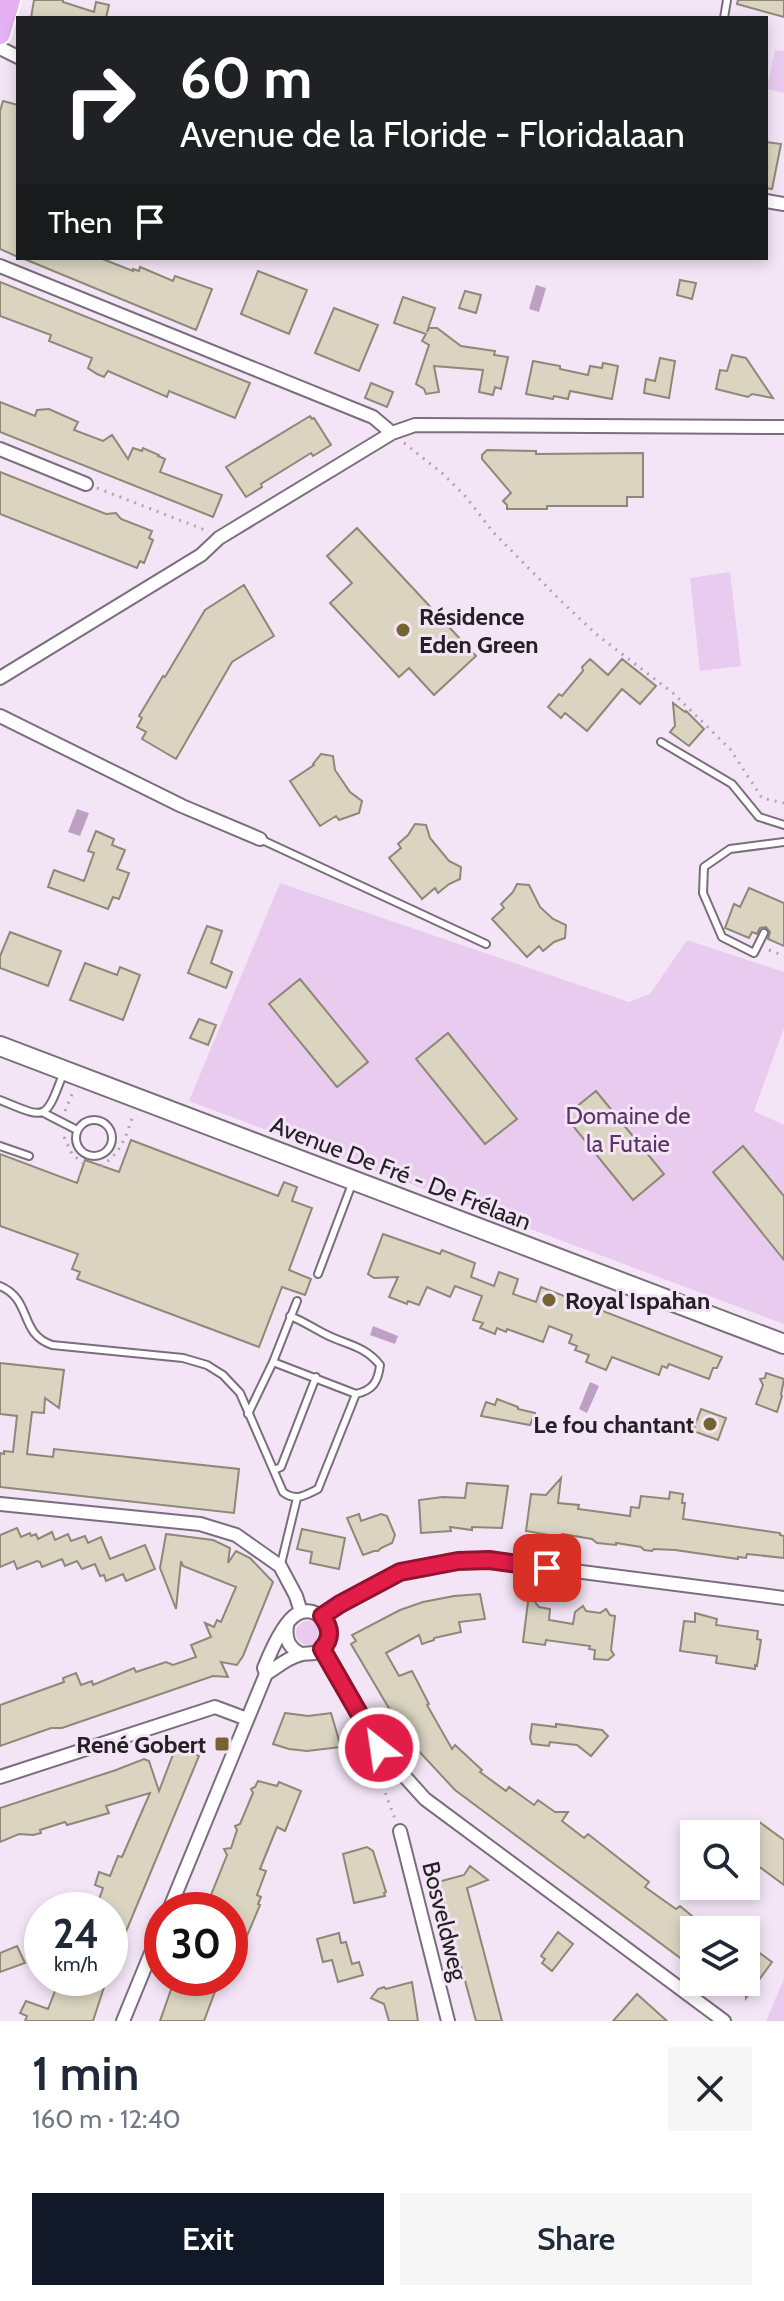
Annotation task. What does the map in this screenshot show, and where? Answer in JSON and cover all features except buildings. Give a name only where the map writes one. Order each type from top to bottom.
[{"type":"main road","points":[[0,34],[10,0]]},
{"type":"main road","name":"Avenue De Fré - De Frélaan","points":[[0,1046],[784,1344]]},
{"type":"street","points":[[0,266],[373,417],[392,433]]},
{"type":"street","points":[[0,678],[201,555],[219,538],[392,433],[415,425],[784,427]]},
{"type":"street","points":[[0,449],[86,484]]},
{"type":"street","points":[[0,716],[182,806],[260,839]]},
{"type":"street","points":[[0,1504],[200,1524],[236,1535],[280,1566],[301,1612]]},
{"type":"street","points":[[322,1616],[400,1572],[458,1561],[489,1560],[784,1598]]},
{"type":"street","points":[[176,1892],[266,1674],[301,1654],[316,1653],[327,1644],[329,1629],[322,1616],[309,1611],[301,1612],[290,1620],[264,1668],[266,1674]]},
{"type":"street","points":[[287,1626],[287,1639],[301,1654]]},
{"type":"street","points":[[322,1649],[379,1748],[425,1799],[715,2019]]},
{"type":"street","points":[[0,1777],[215,1707],[247,1719]]},
{"type":"street","name":"Bosveldweg","points":[[400,1831],[448,2021]]},
{"type":"street","points":[[123,2021],[144,1970]]},
{"type":"lane","points":[[661,742],[732,784],[759,817],[784,825]]},
{"type":"lane","points":[[260,839],[486,944]]},
{"type":"lane","points":[[764,933],[754,953],[722,937],[703,893],[704,867],[730,849],[784,842]]},
{"type":"lane","points":[[0,1100],[35,1114],[44,1113],[50,1108],[64,1071]]},
{"type":"lane","points":[[44,1113],[77,1130]]},
{"type":"lane","points":[[90,1121],[105,1124],[110,1131],[110,1146],[97,1156],[89,1156],[77,1146],[77,1130],[90,1121]]},
{"type":"lane","points":[[0,1146],[29,1156]]},
{"type":"lane","points":[[318,1274],[354,1180]]},
{"type":"lane","points":[[0,1286],[16,1296],[29,1325],[42,1341],[52,1345],[183,1358],[207,1365],[223,1375],[240,1393],[283,1492],[289,1497],[297,1498],[318,1489],[356,1394]]},
{"type":"lane","points":[[248,1414],[297,1301]]},
{"type":"lane","points":[[273,1362],[356,1394],[366,1392],[379,1377],[380,1365],[371,1353],[290,1316]]},
{"type":"lane","points":[[274,1470],[281,1467],[316,1377]]},
{"type":"lane","points":[[280,1566],[297,1498]]},
{"type":"path","points":[[392,433],[442,473],[522,563],[596,634],[683,702],[730,749],[762,798],[784,803]]},
{"type":"path","points":[[86,484],[219,538]]},
{"type":"path","points":[[757,945],[784,956]]},
{"type":"path","points":[[101,1166],[113,1158],[121,1146],[132,1118]]},
{"type":"path","points":[[379,1748],[374,1765],[400,1831]]},
{"type":"green space","points":[[775,50],[784,51],[784,93],[768,89]]},
{"type":"green space","points":[[730,572],[741,666],[700,671],[690,578]]},
{"type":"green space","name":"Domaine de la Futaie","points":[[280,883],[629,1002],[650,994],[687,940],[784,972],[784,1028],[754,1111],[784,1125],[784,1324],[189,1101]]},
{"type":"green space","points":[[308,1621],[317,1624],[320,1633],[317,1642],[308,1645],[299,1642],[296,1633],[299,1624]]},
{"type":"green space","points":[[784,1979],[784,2021],[766,2021]]},
{"type":"shaded area","points":[[536,285],[546,288],[539,312],[529,309]]},
{"type":"shaded area","points":[[77,809],[89,813],[80,836],[68,832]]},
{"type":"shaded area","points":[[373,1326],[398,1336],[395,1344],[370,1335]]},
{"type":"shaded area","points":[[590,1382],[599,1386],[587,1413],[579,1409]]},
{"type":"place","name":"Résidence Eden Green","points":[[403,630]]},
{"type":"place","name":"Royal Ispahan","points":[[549,1300]]},
{"type":"place","name":"Le fou chantant","points":[[710,1424]]},
{"type":"place","name":"René Gobert","points":[[222,1744]]},
{"type":"route","points":[[379,1748],[322,1649],[329,1637],[327,1622],[322,1616],[400,1572],[458,1561],[489,1560],[547,1568]]}]
